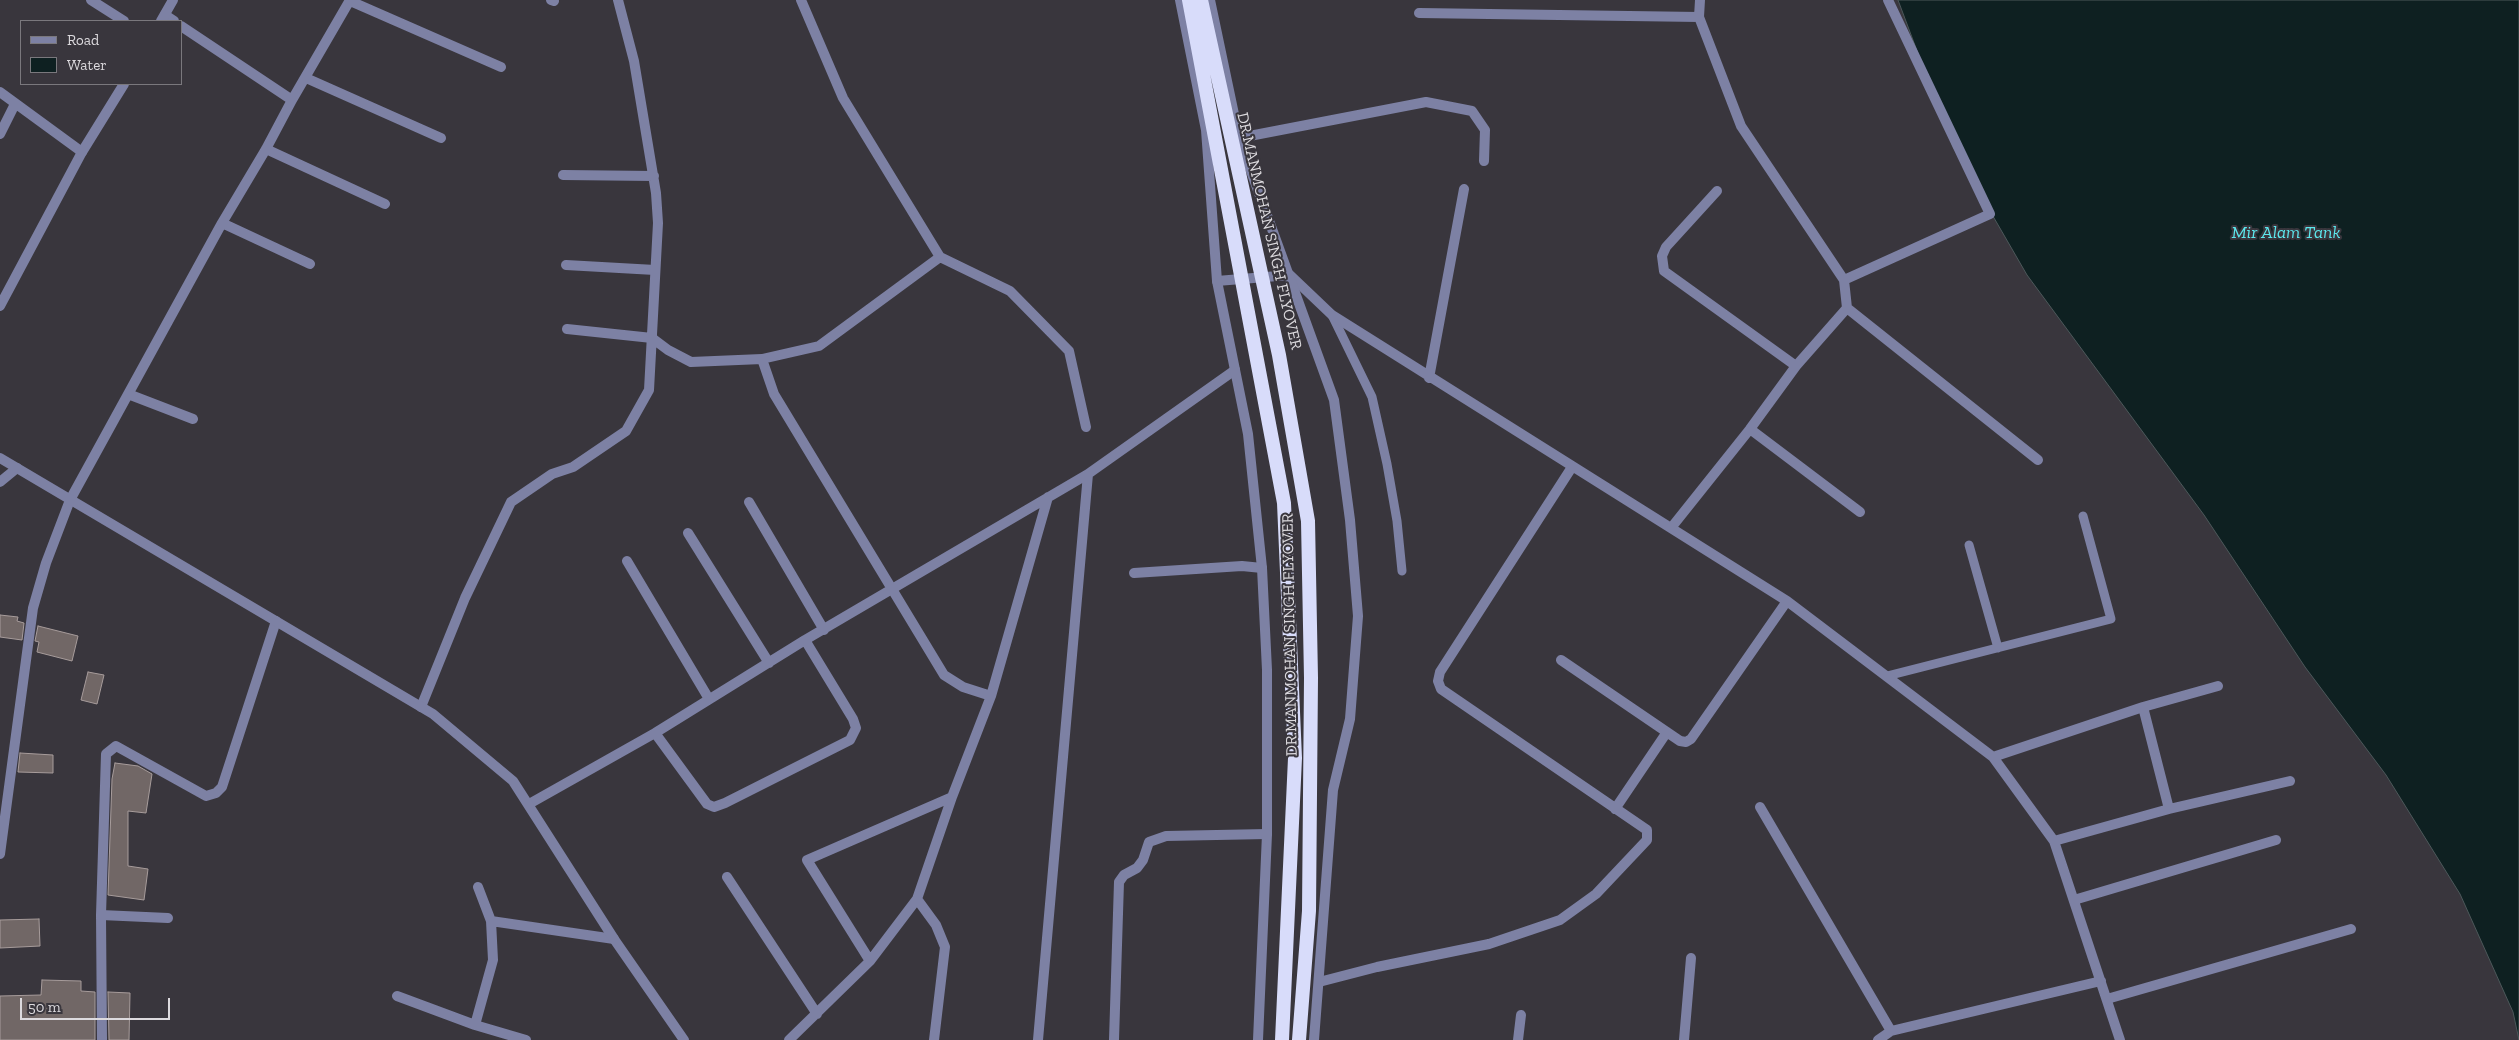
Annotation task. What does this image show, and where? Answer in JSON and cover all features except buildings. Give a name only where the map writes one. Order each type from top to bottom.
[{"type":"highway","name":"DR.MANMOHAN SINGH FLYOVER","points":[[1189,0],[1284,503],[1295,758],[1282,1040]]},
{"type":"highway","name":"DR.MANMOHAN SINGH FLYOVER","points":[[1201,0],[1279,355],[1308,521],[1311,678],[1309,911],[1300,1040]]},
{"type":"street","points":[[91,0],[122,20]]},
{"type":"street","points":[[163,18],[173,0]]},
{"type":"street","points":[[0,854],[33,608],[46,563],[70,500],[222,223],[350,0],[501,67]]},
{"type":"street","points":[[421,707],[465,598],[511,502],[552,474],[573,467],[626,431],[649,390],[658,223],[654,176],[635,69],[618,0]]},
{"type":"street","points":[[802,0],[843,98],[940,257],[1010,291],[1069,351],[1086,427]]},
{"type":"street","points":[[1180,0],[1206,130],[1217,281],[1248,434],[1262,568],[1267,670],[1267,834],[1258,1040]]},
{"type":"street","points":[[1210,0],[1239,138],[1334,400],[1350,520],[1358,616],[1350,719],[1333,790],[1320,982],[1314,1040]]},
{"type":"street","points":[[1700,0],[1700,17],[1741,126],[1844,280],[1847,308],[2038,460]]},
{"type":"street","points":[[1844,280],[1990,214],[1888,0]]},
{"type":"street","points":[[1419,13],[1700,17]]},
{"type":"street","points":[[182,27],[292,100]]},
{"type":"street","points":[[306,78],[441,138]]},
{"type":"street","points":[[0,306],[82,152],[123,85]]},
{"type":"street","points":[[0,92],[82,152]]},
{"type":"street","points":[[1239,138],[1426,102],[1472,111],[1485,130],[1484,161]]},
{"type":"street","points":[[0,134],[16,104]]},
{"type":"street","points":[[266,149],[385,204]]},
{"type":"street","points":[[563,175],[654,176]]},
{"type":"street","points":[[1429,378],[1464,189]]},
{"type":"street","points":[[1717,191],[1666,247],[1662,256],[1664,271],[1796,366]]},
{"type":"street","points":[[222,223],[310,264]]},
{"type":"street","points":[[567,329],[652,338],[668,350],[691,362],[762,359],[819,346],[940,257]]},
{"type":"street","points":[[566,265],[655,270]]},
{"type":"street","points":[[1217,281],[1290,275],[1332,315],[1429,378],[1786,601],[1993,757],[2054,841],[2120,1040]]},
{"type":"street","points":[[1671,528],[1750,429],[1796,366],[1847,308]]},
{"type":"street","points":[[762,359],[774,394],[944,675],[963,687],[991,696]]},
{"type":"street","points":[[529,804],[655,733],[805,640],[1088,474],[1235,370]]},
{"type":"street","points":[[128,394],[192,419]]},
{"type":"street","points":[[1750,429],[1860,512]]},
{"type":"street","points":[[0,458],[433,714],[513,781],[614,939],[684,1040]]},
{"type":"street","points":[[1320,982],[1377,967],[1489,944],[1560,920],[1596,894],[1647,840],[1647,830],[1441,689],[1438,681],[1440,672],[1572,467]]},
{"type":"street","points":[[0,482],[17,468]]},
{"type":"street","points":[[1038,1040],[1088,474]]},
{"type":"street","points":[[789,1040],[870,961],[917,899],[952,797],[991,696],[1048,497]]},
{"type":"street","points":[[749,502],[824,630]]},
{"type":"street","points":[[688,533],[769,663]]},
{"type":"street","points":[[627,561],[709,699]]},
{"type":"street","points":[[1134,573],[1242,566],[1262,568]]},
{"type":"street","points":[[1561,660],[1680,741],[1686,742],[1690,739],[1786,601]]},
{"type":"street","points":[[102,1040],[101,915],[106,754],[116,746],[206,796],[216,793],[222,787],[276,621]]},
{"type":"street","points":[[655,733],[707,804],[714,807],[850,740],[856,728],[853,719],[805,640]]},
{"type":"street","points":[[1993,757],[2143,707],[2218,686]]},
{"type":"street","points":[[2143,707],[2169,809]]},
{"type":"street","points":[[1615,809],[1667,732]]},
{"type":"street","points":[[2054,841],[2169,809],[2290,781]]},
{"type":"street","points":[[870,961],[806,860],[952,797]]},
{"type":"street","points":[[1760,807],[1891,1031]]},
{"type":"street","points":[[1114,1040],[1119,882],[1124,875],[1137,868],[1143,860],[1149,842],[1166,836],[1267,834]]},
{"type":"street","points":[[2074,900],[2276,840]]},
{"type":"street","points":[[726,877],[817,1014]]},
{"type":"street","points":[[474,1025],[493,960],[491,921],[478,887]]},
{"type":"street","points":[[917,899],[936,925],[944,947],[934,1040]]},
{"type":"street","points":[[101,915],[168,918]]},
{"type":"street","points":[[491,921],[614,939]]},
{"type":"street","points":[[2107,999],[2351,929]]},
{"type":"street","points":[[1684,1040],[1691,958]]},
{"type":"street","points":[[1878,1040],[1891,1031],[2101,981]]},
{"type":"street","points":[[397,996],[474,1025],[526,1040]]},
{"type":"street","points":[[1518,1040],[1522,1015]]},
{"type":"lane","points":[[1332,315],[1372,397],[1397,521],[1402,571]]},
{"type":"lane","points":[[1887,676],[2110,619],[2083,516]]},
{"type":"lane","points":[[1969,545],[1998,648]]},
{"type":"water","name":"Mir Alam Tank","points":[[1898,0],[2519,0],[2519,1040],[2513,1012],[2460,894],[2386,775],[2305,667],[2204,515],[2027,275],[1953,147]]}]
